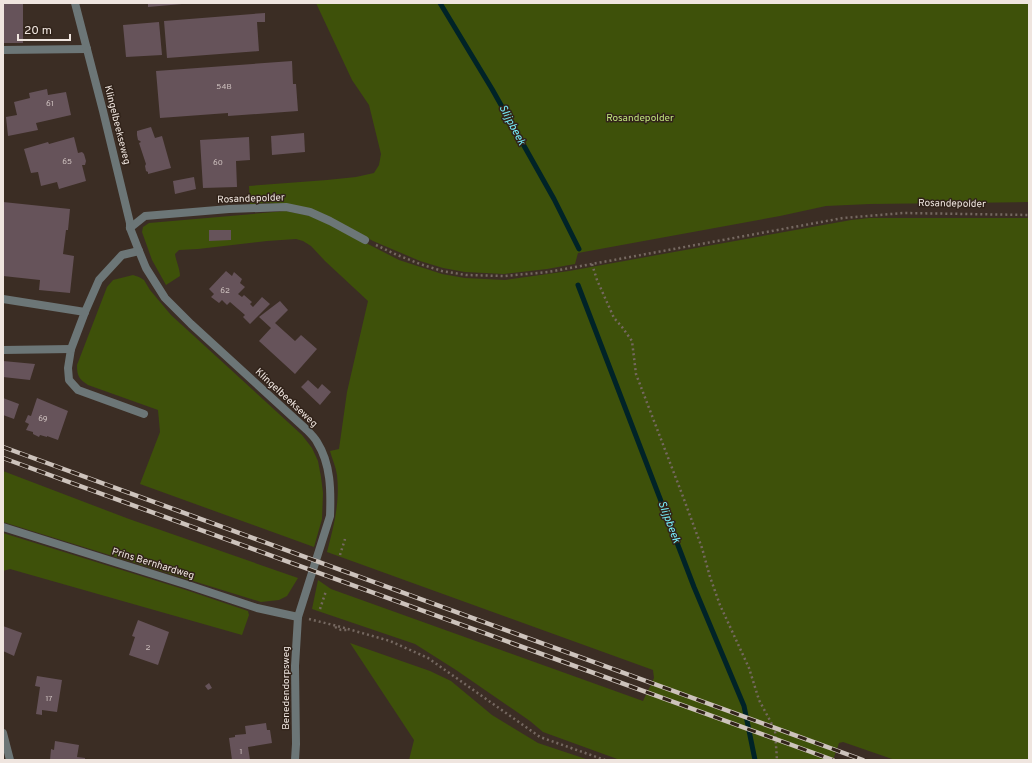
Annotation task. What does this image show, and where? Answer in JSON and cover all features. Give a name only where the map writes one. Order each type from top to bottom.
[{"type":"street","name":"Klingelbeekseweg","points":[[75,3],[103,111],[130,228],[146,268],[165,298],[191,324],[307,430],[317,442],[323,454],[329,475],[331,500],[330,516],[298,617]]},
{"type":"street","points":[[3,50],[87,49]]},
{"type":"street","name":"Rosandepolder","points":[[130,228],[145,216],[229,209],[286,207],[310,212],[365,240]]},
{"type":"street","points":[[139,251],[122,255],[99,280],[71,349],[68,368],[69,380],[78,390],[144,414]]},
{"type":"street","points":[[3,299],[85,312]]},
{"type":"street","points":[[3,350],[71,349]]},
{"type":"street","name":"Prins Bernhardweg","points":[[3,527],[257,608],[298,617]]},
{"type":"street","name":"Benedendorpsweg","points":[[295,760],[295,666],[298,617]]},
{"type":"street","points":[[3,733],[10,760]]},
{"type":"path","name":"Rosandepolder","points":[[365,240],[395,254],[442,271],[466,275],[505,276],[548,272],[844,218],[903,213],[1029,215]]},
{"type":"path","points":[[592,264],[597,280],[614,318],[632,341],[636,374],[702,548],[712,584],[749,668],[759,700],[775,730],[776,760]]},
{"type":"path","points":[[340,555],[345,539]]},
{"type":"path","points":[[320,609],[326,591]]},
{"type":"path","points":[[298,617],[333,625],[341,630],[352,630],[390,641],[428,658],[540,737],[605,760]]},
{"type":"green space","name":"Rosandepolder","points":[[316,3],[1029,3],[1029,202],[826,206],[780,216],[578,253],[575,264],[547,269],[504,274],[465,272],[443,268],[420,261],[373,241],[342,224],[283,204],[250,204],[249,186],[356,177],[374,173],[379,165],[381,154],[369,105],[352,80]]},
{"type":"green space","points":[[286,211],[310,216],[329,224],[399,260],[442,274],[465,278],[505,280],[569,271],[851,220],[869,218],[1029,218],[1029,760],[895,760],[843,742],[839,743],[833,760],[620,760],[543,732],[530,721],[456,670],[415,644],[312,609],[318,580],[331,589],[643,701],[654,678],[653,670],[327,552],[334,523],[338,495],[336,472],[330,451],[339,449],[347,392],[368,301],[311,246],[296,239],[179,250],[175,254],[180,276],[166,285],[152,260],[142,232],[143,227],[149,223]]},
{"type":"green space","points":[[133,275],[144,280],[150,290],[171,315],[302,435],[312,448],[318,461],[323,493],[322,519],[314,547],[140,484],[160,432],[158,410],[88,385],[79,377],[77,369],[77,365],[107,287],[113,280]]},
{"type":"green space","points":[[3,471],[129,519],[298,578],[287,596],[279,600],[261,602],[3,522]]},
{"type":"green space","points":[[3,533],[186,590],[248,611],[249,615],[242,635],[10,569],[3,571]]},
{"type":"green space","points":[[350,643],[430,671],[451,681],[492,715],[538,743],[589,760],[409,760],[414,740]]},
{"type":"building","points":[[3,3],[23,3],[23,43],[3,43]]},
{"type":"building","points":[[148,3],[182,3],[182,4],[148,7]]},
{"type":"building","points":[[265,13],[265,22],[257,22],[259,51],[167,58],[164,21]]},
{"type":"building","points":[[159,22],[162,55],[126,57],[123,25]]},
{"type":"building","points":[[292,61],[293,84],[296,84],[298,111],[228,116],[228,113],[160,118],[156,71]]},
{"type":"building","points":[[47,89],[48,95],[66,92],[71,115],[36,123],[38,130],[8,136],[6,117],[17,115],[14,102],[30,98],[29,93]]},
{"type":"building","points":[[151,127],[155,138],[162,136],[171,168],[148,174],[139,143],[141,142],[138,140],[137,131]]},
{"type":"building","points":[[304,133],[305,152],[272,155],[271,136]]},
{"type":"building","points":[[74,137],[78,153],[82,152],[84,154],[86,161],[85,165],[82,165],[86,181],[59,189],[57,182],[41,186],[38,172],[31,173],[24,149],[48,142],[49,144]]},
{"type":"building","points":[[249,137],[250,160],[236,161],[237,187],[203,188],[200,140]]},
{"type":"building","points":[[194,177],[196,189],[175,194],[173,181]]},
{"type":"building","points":[[3,202],[70,209],[68,230],[66,230],[63,254],[74,256],[70,293],[39,290],[40,280],[3,276]]},
{"type":"building","points":[[209,230],[231,230],[231,240],[209,241]]},
{"type":"building","points":[[226,271],[232,276],[234,272],[242,279],[240,283],[245,287],[238,294],[242,297],[244,295],[252,302],[250,304],[253,307],[262,297],[270,304],[250,324],[243,317],[245,315],[230,302],[227,305],[222,300],[219,303],[211,297],[214,294],[209,289]]},
{"type":"building","points":[[280,301],[288,310],[275,323],[295,341],[301,335],[317,349],[295,374],[259,341],[271,328],[259,317]]},
{"type":"building","points":[[3,361],[35,364],[30,380],[3,377]]},
{"type":"building","points":[[308,380],[318,389],[322,384],[331,392],[320,405],[301,387]]},
{"type":"building","points":[[3,398],[19,404],[14,419],[3,415]]},
{"type":"building","points":[[37,398],[68,411],[58,440],[47,436],[40,435],[39,437],[33,434],[33,432],[26,430],[29,424],[25,422],[28,415],[31,416]]},
{"type":"building","points":[[138,620],[169,632],[158,665],[129,655],[135,637],[132,636]]},
{"type":"building","points":[[3,626],[22,633],[14,656],[3,651]]},
{"type":"building","points":[[37,676],[62,680],[57,712],[42,710],[42,715],[36,714],[40,687],[35,686]]},
{"type":"building","points":[[209,683],[212,688],[208,690],[205,686]]},
{"type":"building","points":[[266,723],[267,730],[270,730],[272,743],[248,747],[250,760],[232,760],[229,738],[235,737],[235,735],[246,734],[245,726]]},
{"type":"building","points":[[55,741],[79,745],[77,757],[85,758],[85,760],[50,760],[51,749],[54,750]]},
{"type":"waterway","name":"Slijpbeek","points":[[440,3],[492,89],[554,199],[579,249]]},
{"type":"waterway","name":"Slijpbeek","points":[[578,285],[694,587],[744,706],[755,760]]},
{"type":"railway","points":[[3,447],[863,760]]},
{"type":"railway","points":[[3,458],[833,760]]}]
